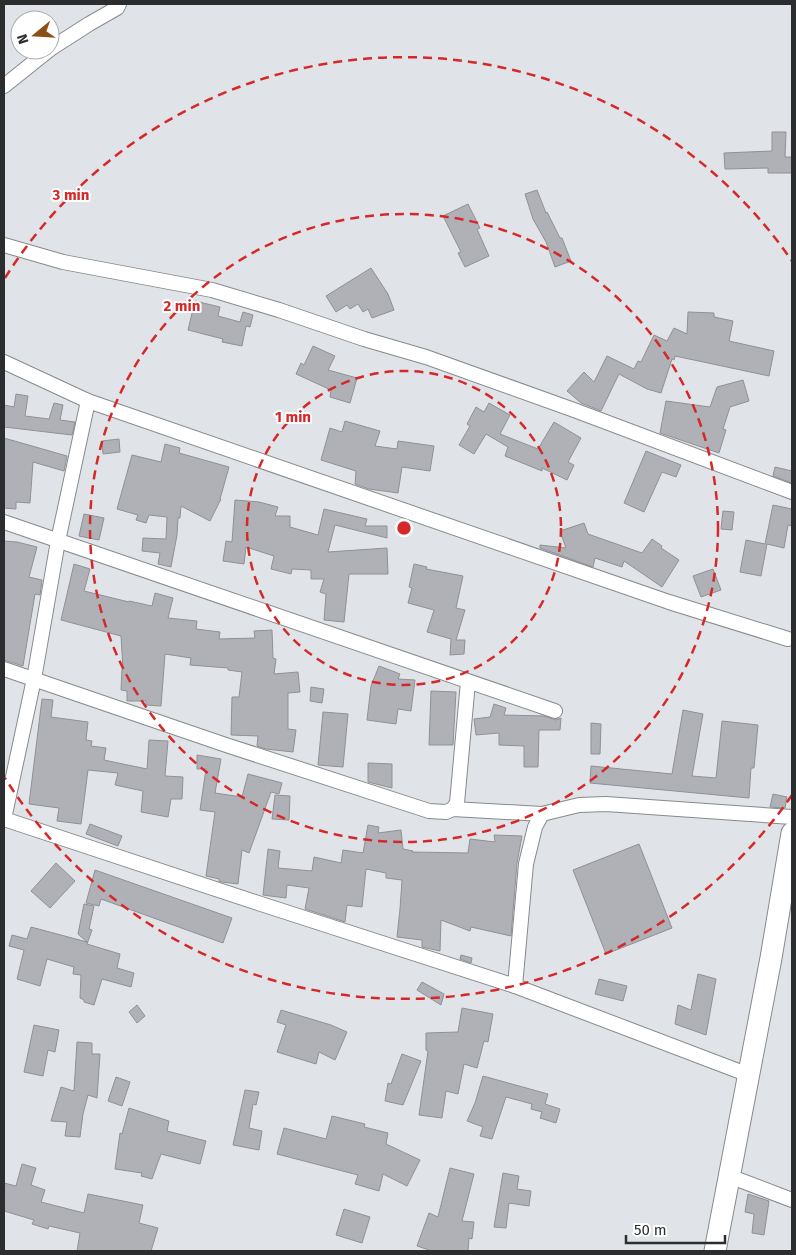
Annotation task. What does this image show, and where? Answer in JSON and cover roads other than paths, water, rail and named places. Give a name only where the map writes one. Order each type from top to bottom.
[{"type":"main road","points":[[715,1251],[789,871],[792,832]]},
{"type":"street","points":[[60,43],[118,8],[119,4]]},
{"type":"street","points":[[4,86],[37,60]]},
{"type":"street","points":[[4,245],[63,262],[212,290],[279,310],[426,357],[537,396],[792,492]]},
{"type":"street","points":[[4,362],[88,401],[669,602],[788,639]]},
{"type":"street","points":[[88,401],[58,541],[34,679],[4,819],[270,908],[515,986],[749,1075]]},
{"type":"street","points":[[4,522],[555,711]]},
{"type":"street","points":[[4,669],[226,745],[429,811],[446,812],[453,809],[542,814],[578,805],[606,804],[792,817]]},
{"type":"street","points":[[453,809],[457,803],[468,682]]},
{"type":"street","points":[[515,986],[526,864],[535,827],[542,814]]},
{"type":"street","points":[[729,1176],[792,1200]]}]
